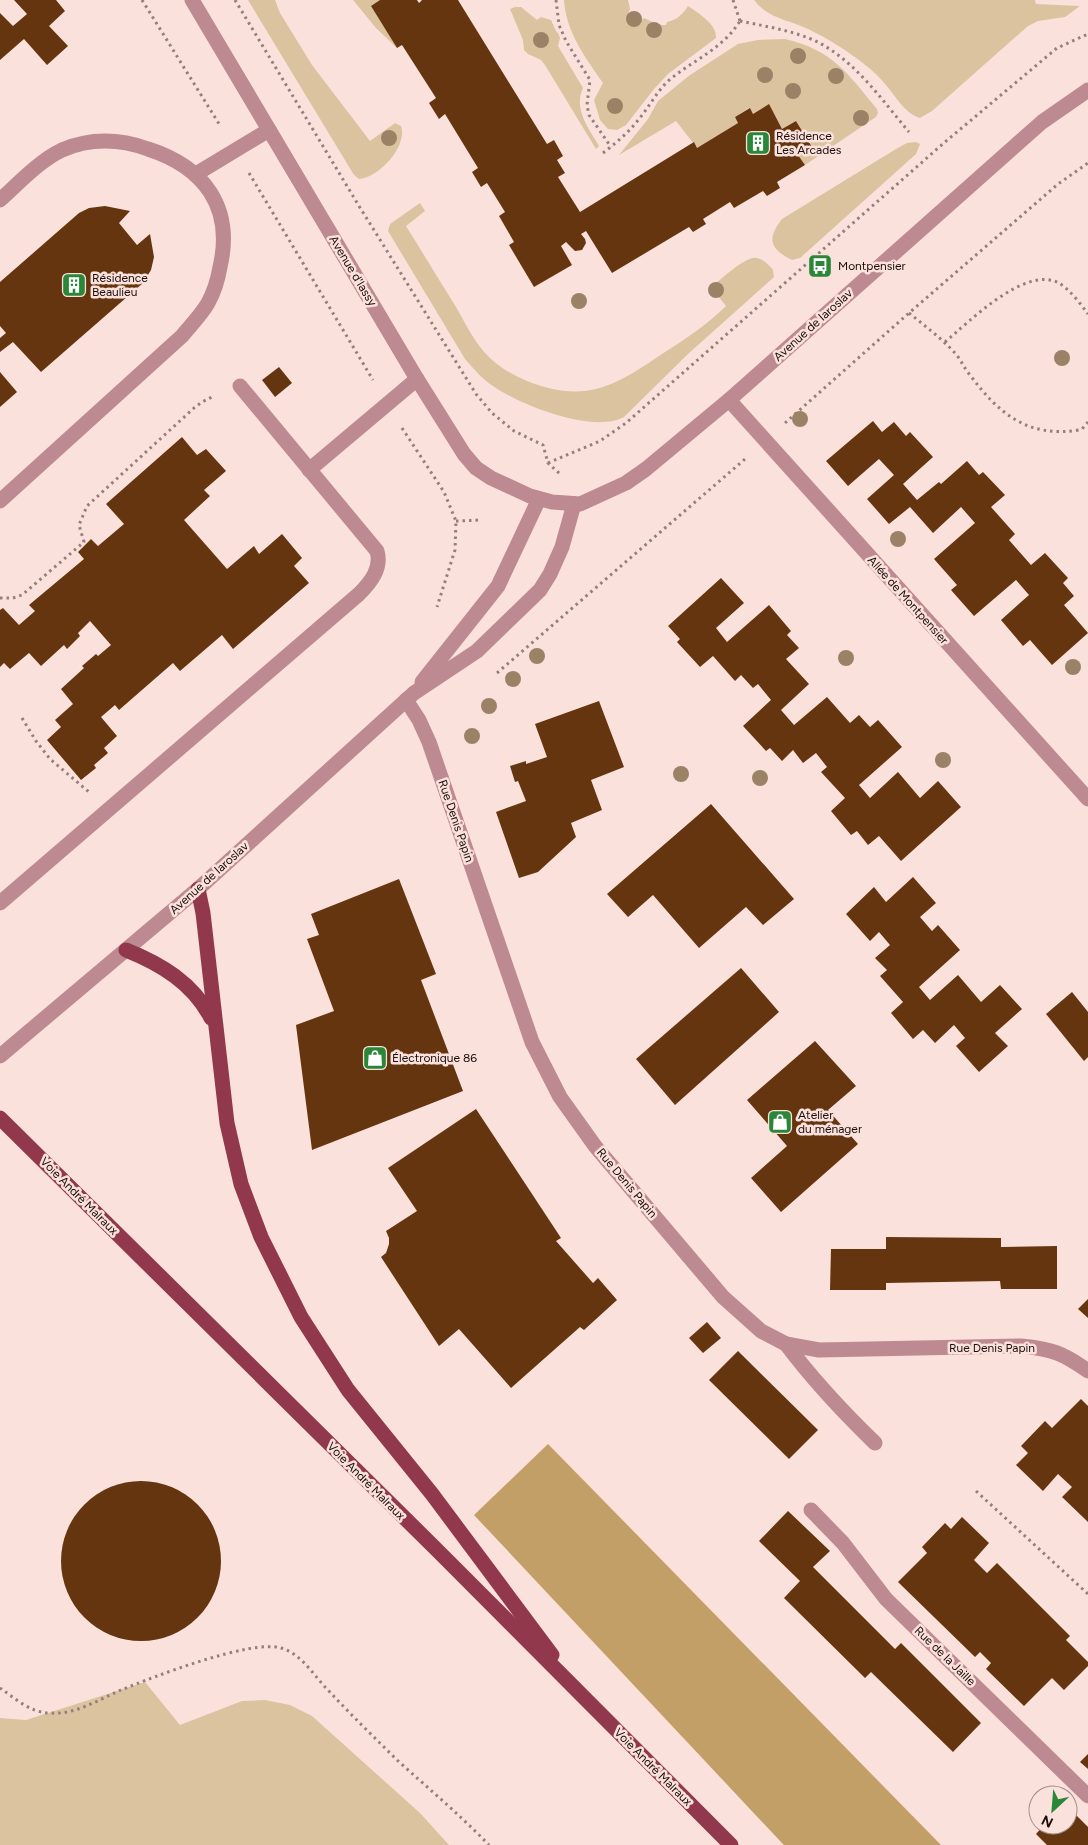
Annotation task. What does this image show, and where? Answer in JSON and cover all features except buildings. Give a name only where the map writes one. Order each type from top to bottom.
[{"type":"main road","points":[[198,889],[203,913],[227,1123],[241,1184],[261,1237],[301,1317],[348,1390],[432,1494],[584,1698]]},
{"type":"main road","points":[[126,950],[161,966],[181,981],[196,994],[206,1007],[215,1026]]},
{"type":"main road","name":"Voie André Malraux","points":[[0,1118],[731,1845]]},
{"type":"street","name":"Avenue d'Iassy","points":[[192,0],[464,454],[476,468],[504,486],[545,501]]},
{"type":"street","name":"Avenue de Iaroslav","points":[[410,696],[498,586],[545,501],[580,504],[626,483],[646,469],[729,400],[1042,122],[1088,90]]},
{"type":"street","points":[[196,174],[269,130]]},
{"type":"street","points":[[0,200],[47,159],[63,150],[97,141],[114,141],[157,152],[196,174],[208,187],[217,204],[224,229],[223,256],[208,304],[182,336],[0,501]]},
{"type":"street","points":[[309,470],[417,378]]},
{"type":"street","points":[[0,903],[359,594],[372,579],[379,558],[377,551],[240,386]]},
{"type":"street","name":"Allée de Montpensier","points":[[729,400],[1088,799]]},
{"type":"street","name":"Avenue de Iaroslav","points":[[0,1056],[198,889],[410,696],[477,651],[540,590],[558,558],[574,504]]},
{"type":"street","name":"Rue Denis Papin","points":[[410,696],[429,742],[532,1042],[560,1097],[595,1146],[724,1297],[761,1331],[786,1344],[819,1350],[1021,1346],[1048,1349],[1072,1359],[1088,1371]]},
{"type":"street","points":[[786,1344],[806,1372],[833,1402],[875,1443]]},
{"type":"street","name":"Rue de la Jaille","points":[[810,1510],[843,1542],[886,1598],[1088,1796]]},
{"type":"path","points":[[142,0],[388,404],[444,492],[456,521],[455,550],[437,608]]},
{"type":"path","points":[[235,0],[359,206],[476,394],[492,413],[514,431],[542,445],[548,463],[600,440],[626,423],[921,164],[1057,48],[1088,34]]},
{"type":"path","points":[[556,0],[559,25],[566,41],[590,80],[589,115],[611,147]]},
{"type":"path","points":[[733,0],[740,21]]},
{"type":"path","points":[[603,153],[639,119],[654,97],[668,82],[718,47],[740,21]]},
{"type":"path","points":[[740,21],[805,37],[839,56],[861,76],[909,132]]},
{"type":"path","points":[[497,673],[1058,184],[1088,163]]},
{"type":"path","points":[[945,342],[981,311],[1017,286],[1032,281],[1045,280],[1058,283],[1071,294],[1088,314]]},
{"type":"path","points":[[909,313],[945,342],[957,355],[969,375],[993,404],[1013,419],[1031,428],[1053,432],[1079,430],[1088,422]]},
{"type":"path","points":[[0,598],[13,598],[22,595],[84,542],[79,525],[87,506],[194,408],[208,398],[240,386]]},
{"type":"path","points":[[456,521],[481,520]]},
{"type":"path","points":[[22,718],[36,742],[50,759],[88,790],[106,811]]},
{"type":"path","points":[[976,1491],[1088,1594]]},
{"type":"path","points":[[0,1688],[29,1708],[49,1714],[67,1712],[87,1706],[149,1680],[237,1651],[263,1646],[281,1648],[295,1655],[308,1666],[326,1689],[489,1845]]},
{"type":"shaded area","points":[[248,0],[275,0],[280,13],[312,65],[370,141],[395,123],[401,126],[400,143],[390,160],[383,167],[367,177],[359,179],[354,175]]},
{"type":"shaded area","points":[[353,0],[380,0],[372,6],[397,48],[376,28]]},
{"type":"shaded area","points":[[564,0],[628,0],[630,9],[628,14],[632,16],[636,12],[640,21],[644,18],[659,25],[666,25],[667,22],[677,18],[688,6],[710,24],[716,38],[668,74],[626,125],[617,130],[608,129],[600,120],[594,100],[603,83],[583,54],[572,33],[568,23]]},
{"type":"shaded area","points":[[754,0],[1035,0],[1036,4],[1080,6],[1065,17],[1038,21],[1028,26],[932,111],[920,118],[909,112],[879,77],[853,56],[816,33],[773,15]]},
{"type":"shaded area","points":[[521,7],[537,20],[541,17],[551,20],[560,38],[558,46],[583,88],[580,96],[581,111],[587,126],[599,146],[596,149],[545,65],[541,60],[524,50],[523,40],[510,9]]},
{"type":"shaded area","points":[[785,39],[816,50],[838,65],[848,74],[877,109],[876,117],[805,165],[798,155],[812,146],[796,121],[782,129],[769,105],[753,114],[749,108],[735,117],[738,123],[697,148],[676,121],[619,155],[648,119],[658,101],[690,75],[738,44],[758,40]]},
{"type":"shaded area","points":[[916,142],[920,144],[916,154],[800,258],[792,260],[784,256],[775,247],[773,242],[774,232],[782,219],[896,149],[907,143]]},
{"type":"shaded area","points":[[420,203],[425,211],[406,226],[480,347],[499,366],[532,383],[552,389],[587,391],[603,387],[633,373],[705,325],[719,313],[726,306],[711,287],[747,260],[757,258],[764,261],[773,270],[774,277],[688,354],[624,417],[611,421],[576,420],[538,409],[505,393],[485,380],[465,359],[388,231],[390,224]]},
{"type":"shaded area","points":[[548,1444],[941,1845],[784,1845],[781,1842],[474,1515]]},
{"type":"shaded area","points":[[145,1682],[180,1725],[242,1701],[265,1700],[290,1705],[312,1716],[420,1813],[449,1845],[0,1845],[0,1718],[26,1720]]},
{"type":"place","name":"Résidence Les Arcades","points":[[758,143]]},
{"type":"place","name":"Montpensier","points":[[820,266]]},
{"type":"place","name":"Résidence Beaulieu","points":[[74,285]]},
{"type":"place","name":"Électronique 86","points":[[375,1058]]},
{"type":"place","name":"Atelier du ménager","points":[[780,1122]]}]
